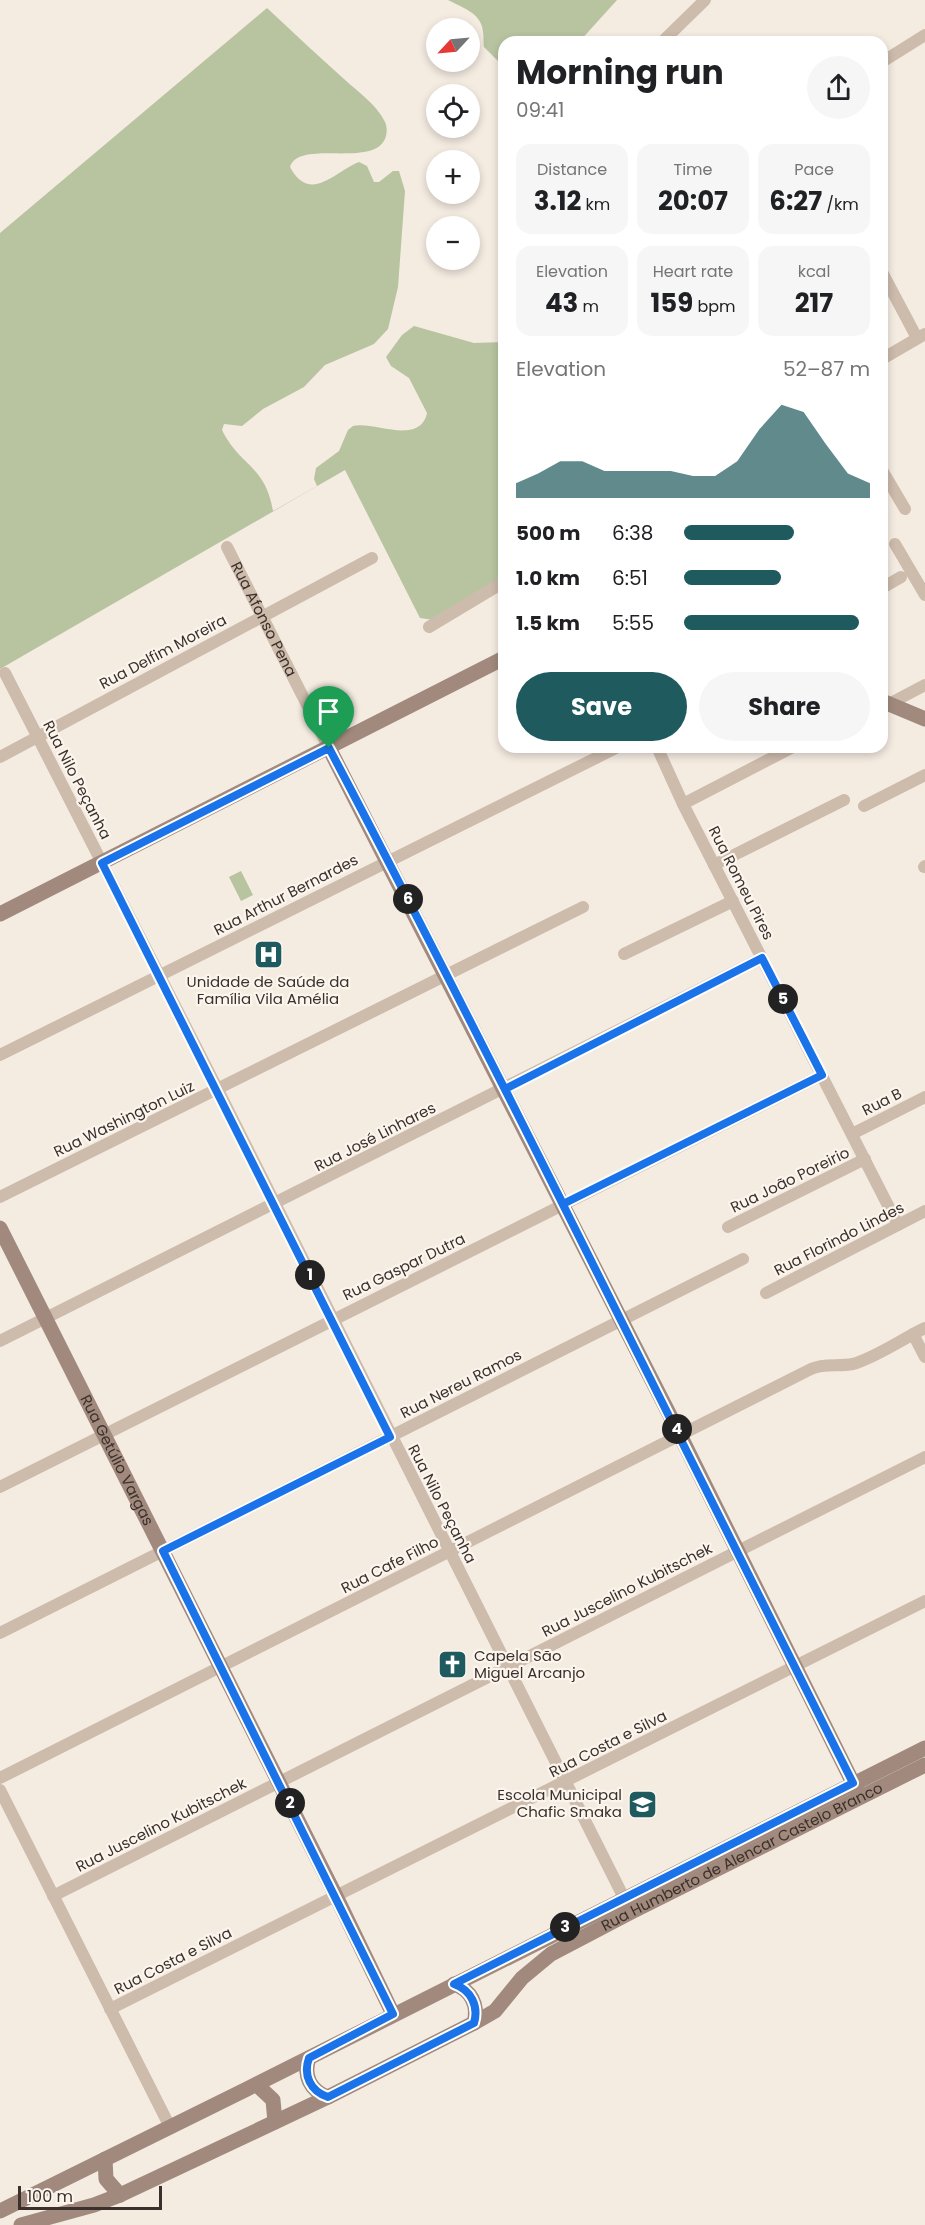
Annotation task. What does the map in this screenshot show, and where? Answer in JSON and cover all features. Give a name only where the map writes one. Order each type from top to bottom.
[{"type":"street","points":[[668,36],[705,0]]},
{"type":"street","points":[[888,58],[925,36]]},
{"type":"street","points":[[888,284],[921,336],[888,355]]},
{"type":"street","points":[[888,480],[905,509]]},
{"type":"street","points":[[895,544],[925,595]]},
{"type":"street","name":"Rua Afonso Pena","points":[[227,548],[447,974],[860,1797]]},
{"type":"street","name":"Rua Delfim Moreira","points":[[0,757],[372,558]]},
{"type":"street","points":[[888,585],[901,577]]},
{"type":"street","points":[[429,627],[498,586]]},
{"type":"street","points":[[0,914],[498,661]]},
{"type":"street","name":"Rua Nilo Peçanha","points":[[4,674],[38,735],[160,975],[390,1437],[450,1551],[624,1898]]},
{"type":"street","points":[[888,702],[925,685]]},
{"type":"street","points":[[888,704],[925,719]]},
{"type":"street","name":"Rua Arthur Bernardes","points":[[0,1055],[606,753]]},
{"type":"street","name":"Rua Romeu Pires","points":[[660,753],[683,804],[898,1225]]},
{"type":"street","points":[[683,804],[781,753]]},
{"type":"street","points":[[864,806],[925,775]]},
{"type":"street","points":[[714,865],[844,800]]},
{"type":"street","points":[[624,954],[733,901]]},
{"type":"street","name":"Rua Washington Luiz","points":[[0,1197],[583,907]]},
{"type":"street","name":"Rua José Linhares","points":[[0,1341],[762,958]]},
{"type":"street","name":"Rua Gaspar Dutra","points":[[0,1487],[822,1075]]},
{"type":"street","name":"Rua B","points":[[852,1134],[925,1097]]},
{"type":"street","name":"Rua João Poreirio","points":[[728,1227],[865,1159]]},
{"type":"street","name":"Rua Florindo Lindes","points":[[766,1293],[925,1211]]},
{"type":"street","name":"Rua Getúlio Vargas","points":[[0,1228],[393,2014]]},
{"type":"street","name":"Rua Nereu Ramos","points":[[0,1633],[743,1259]]},
{"type":"street","name":"Rua Cafe Filho","points":[[0,1778],[811,1369],[827,1364],[844,1365],[860,1362],[925,1328]]},
{"type":"street","points":[[913,1334],[925,1358]]},
{"type":"street","name":"Rua Juscelino Kubitschek","points":[[53,1896],[925,1458]]},
{"type":"street","name":"Rua Costa e Silva","points":[[110,2009],[925,1601]]},
{"type":"street","name":"Rua Humberto de Alencar Castelo Branco","points":[[0,2211],[257,2085],[393,2014],[925,1748]]},
{"type":"street","name":"Rua Humberto de Alencar Castelo Branco","points":[[21,2225],[94,2205],[120,2195],[328,2097],[474,2023],[495,2011],[522,1978],[551,1954],[925,1766]]},
{"type":"street","points":[[0,1790],[170,2127]]},
{"type":"street","points":[[454,1984],[471,1997],[476,2012],[474,2023]]},
{"type":"street","points":[[309,2058],[306,2073],[309,2083],[317,2092],[328,2097]]},
{"type":"street","points":[[257,2085],[273,2100],[275,2122]]},
{"type":"street","points":[[105,2159],[106,2179],[120,2195]]},
{"type":"green space","points":[[448,0],[617,0],[584,36],[498,36],[498,61],[484,47],[482,25],[480,18]]},
{"type":"green space","points":[[267,8],[367,99],[385,122],[386,136],[380,146],[354,153],[308,155],[296,159],[290,167],[298,178],[306,183],[314,184],[323,182],[359,162],[367,166],[374,182],[379,182],[393,171],[399,171],[405,191],[398,287],[388,329],[374,344],[325,365],[304,387],[263,409],[242,426],[224,424],[222,430],[236,452],[258,474],[269,496],[273,511],[317,486],[314,479],[316,468],[339,451],[348,430],[353,426],[406,430],[423,423],[427,413],[409,378],[391,366],[386,357],[402,335],[414,326],[474,343],[498,342],[498,581],[433,620],[420,618],[345,470],[0,669],[0,233]]},
{"type":"green space","points":[[241,871],[253,895],[241,901],[229,877]]},
{"type":"place","name":"Unidade de Saúde da Família Vila Amélia","points":[[268,955]]},
{"type":"place","name":"Capela São Miguel Arcanjo","points":[[453,1665]]},
{"type":"place","name":"Escola Municipal Chafic Smaka","points":[[643,1804]]},
{"type":"route","points":[[329,748],[102,863],[390,1437],[163,1551],[393,2014],[309,2058],[306,2068],[309,2083],[317,2092],[328,2097],[474,2023],[476,2007],[471,1997],[468,1992],[454,1984],[853,1783],[505,1089],[762,958],[822,1075],[563,1204],[534,1146],[476,1031],[447,974],[329,748]]}]
